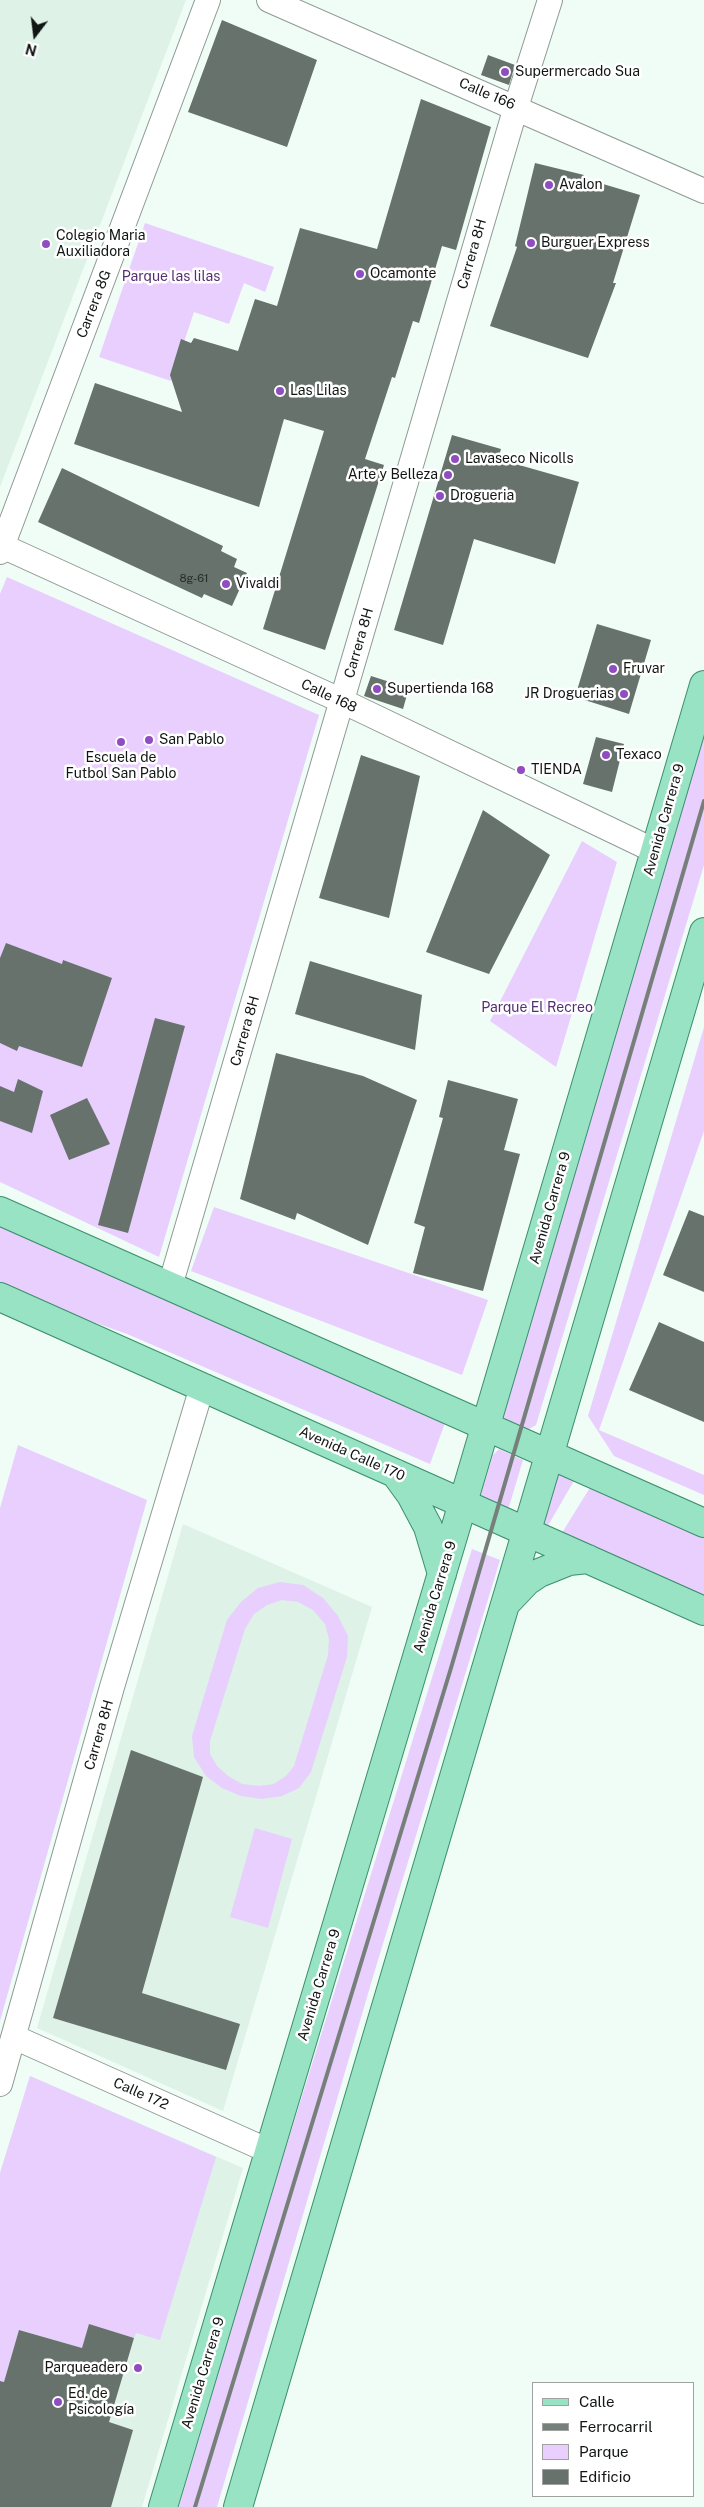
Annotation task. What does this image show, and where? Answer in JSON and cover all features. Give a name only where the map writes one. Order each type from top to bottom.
[{"type":"main road","name":"Avenida Carrera 9","points":[[163,2507],[442,1574],[704,685]]},
{"type":"main road","points":[[238,2507],[704,932]]},
{"type":"main road","points":[[0,1211],[704,1523]]},
{"type":"main road","name":"Avenida Calle 170","points":[[0,1297],[704,1611]]},
{"type":"main road","points":[[395,1473],[411,1495],[428,1526],[442,1574]]},
{"type":"main road","points":[[507,1602],[527,1581],[539,1573],[569,1561],[588,1559]]},
{"type":"street","name":"Carrera 8G","points":[[1,548],[208,0]]},
{"type":"street","name":"Calle 166","points":[[269,0],[516,106],[704,191]]},
{"type":"street","name":"Carrera 8H","points":[[170,1286],[516,106],[550,0]]},
{"type":"street","name":"Calle 168","points":[[1,548],[342,701],[655,852]]},
{"type":"street","name":"Carrera 8H","points":[[0,2084],[112,1687],[202,1387]]},
{"type":"street","name":"Calle 172","points":[[14,2037],[269,2151]]},
{"type":"shaded area","name":"Colegio Maria Auxiliadora","points":[[0,0],[186,0],[0,487]]},
{"type":"shaded area","points":[[183,1524],[372,1607],[223,2111],[37,2028]]},
{"type":"shaded area","points":[[30,2076],[243,2168],[142,2507],[0,2507],[0,2173]]},
{"type":"green space","name":"Parque las lilas","points":[[145,223],[274,267],[265,292],[244,283],[229,324],[194,312],[171,381],[99,357]]},
{"type":"green space","points":[[7,577],[319,715],[159,1257],[0,1182],[0,594]]},
{"type":"green space","points":[[704,727],[704,865],[536,1425],[529,1429],[506,1421],[502,1413]]},
{"type":"green space","name":"Parque El Recreo","points":[[582,841],[617,862],[556,1067],[490,1021]]},
{"type":"green space","points":[[704,1027],[704,1131],[599,1430],[704,1475],[704,1495],[614,1456],[588,1416]]},
{"type":"green space","points":[[214,1207],[488,1300],[462,1375],[191,1271]]},
{"type":"green space","points":[[0,1224],[445,1423],[430,1464],[127,1334],[51,1307],[0,1284]]},
{"type":"green space","points":[[18,1445],[147,1500],[0,2021],[0,1508]]},
{"type":"green space","points":[[499,1449],[523,1460],[508,1510],[482,1498],[481,1494],[493,1455]]},
{"type":"green space","points":[[559,1472],[575,1479],[546,1529],[538,1521]]},
{"type":"green space","points":[[591,1486],[704,1535],[704,1598],[560,1536]]},
{"type":"green space","points":[[472,1549],[500,1560],[375,1970],[217,2507],[179,2507],[267,2209]]},
{"type":"green space","points":[[280,1582],[303,1585],[323,1598],[338,1616],[348,1636],[347,1657],[311,1772],[299,1788],[282,1796],[262,1799],[241,1796],[222,1788],[206,1776],[194,1757],[192,1736],[227,1620],[241,1602],[258,1588]],"holes":[[[282,1600],[298,1602],[313,1610],[325,1624],[329,1639],[328,1655],[294,1766],[286,1776],[274,1784],[259,1786],[242,1784],[228,1776],[217,1766],[210,1754],[210,1741],[245,1629],[254,1614],[267,1605]]]},
{"type":"green space","points":[[255,1828],[292,1839],[268,1928],[230,1917]]},
{"type":"green space","points":[[30,2076],[216,2157],[160,2340],[136,2333],[134,2338],[89,2325],[82,2348],[20,2330],[4,2382],[0,2381],[0,2173]]},
{"type":"building","points":[[222,20],[317,60],[287,147],[188,112]]},
{"type":"building","points":[[488,55],[515,65],[509,85],[481,75]]},
{"type":"building","points":[[421,99],[491,127],[456,250],[442,246],[419,323],[413,321],[395,378],[392,377],[365,459],[384,465],[325,650],[263,629],[324,431],[284,419],[259,507],[74,444],[95,383],[182,412],[170,375],[181,339],[191,343],[194,338],[238,351],[255,299],[277,306],[300,228],[377,249]]},
{"type":"building","points":[[535,163],[584,175],[583,178],[640,195],[613,283],[616,283],[588,358],[490,326],[517,247],[515,246]]},
{"type":"building","points":[[452,435],[501,449],[498,459],[579,482],[555,564],[474,539],[443,645],[394,630]]},
{"type":"building","name":"Vivaldi","points":[[62,468],[223,546],[221,551],[237,559],[234,567],[247,573],[232,606],[204,594],[202,598],[38,522]]},
{"type":"building","name":"Fruvar","points":[[597,624],[651,640],[629,714],[575,697]]},
{"type":"building","points":[[371,676],[409,688],[403,709],[364,696]]},
{"type":"building","name":"Texaco","points":[[596,737],[624,744],[612,792],[583,784]]},
{"type":"building","points":[[361,755],[420,776],[389,918],[319,898]]},
{"type":"building","points":[[483,810],[550,855],[489,974],[426,952]]},
{"type":"building","points":[[6,943],[62,964],[63,960],[112,978],[82,1067],[19,1046],[17,1051],[0,1043],[0,958]]},
{"type":"building","points":[[310,961],[422,995],[415,1050],[295,1014]]},
{"type":"building","points":[[155,1018],[185,1026],[128,1233],[98,1225]]},
{"type":"building","points":[[276,1053],[363,1076],[417,1100],[368,1245],[297,1213],[295,1220],[240,1199]]},
{"type":"building","points":[[18,1079],[43,1091],[32,1133],[0,1121],[0,1086],[14,1092]]},
{"type":"building","points":[[448,1080],[518,1099],[504,1150],[520,1154],[483,1291],[413,1273],[425,1227],[414,1223],[443,1118],[439,1117]]},
{"type":"building","points":[[87,1098],[110,1144],[69,1160],[50,1115]]},
{"type":"building","points":[[689,1210],[704,1216],[704,1292],[663,1275]]},
{"type":"building","points":[[659,1322],[704,1342],[704,1422],[629,1390]]},
{"type":"building","points":[[131,1750],[203,1777],[142,1993],[240,2024],[226,2070],[53,2018]]},
{"type":"building","name":"Ed. de Psicología","points":[[89,2324],[134,2338],[109,2422],[133,2430],[111,2507],[0,2507],[0,2381],[4,2382],[19,2330],[82,2348]]},
{"type":"railway","points":[[195,2507],[451,1668],[704,801]]},
{"type":"place","name":"Supermercado Sua","points":[[505,72]]},
{"type":"place","name":"Avalon","points":[[549,185]]},
{"type":"place","name":"Burguer Express","points":[[531,243]]},
{"type":"place","name":"Colegio Maria Auxiliadora","points":[[46,244]]},
{"type":"place","name":"Ocamonte","points":[[360,274]]},
{"type":"place","name":"Las Lilas","points":[[280,391]]},
{"type":"place","name":"Lavaseco Nicolls","points":[[455,459]]},
{"type":"place","name":"Arte y Belleza","points":[[448,475]]},
{"type":"place","name":"Drogueria","points":[[440,496]]},
{"type":"place","name":"Vivaldi","points":[[226,584]]},
{"type":"place","name":"Fruvar","points":[[613,669]]},
{"type":"place","name":"Supertienda 168","points":[[377,689]]},
{"type":"place","name":"JR Droguerias","points":[[624,694]]},
{"type":"place","name":"San Pablo","points":[[149,740]]},
{"type":"place","name":"Escuela de Futbol San Pablo","points":[[121,742]]},
{"type":"place","name":"Texaco","points":[[606,755]]},
{"type":"place","name":"TIENDA","points":[[521,770]]},
{"type":"place","name":"Parqueadero","points":[[138,2368]]},
{"type":"place","name":"Ed. de Psicología","points":[[58,2402]]}]
